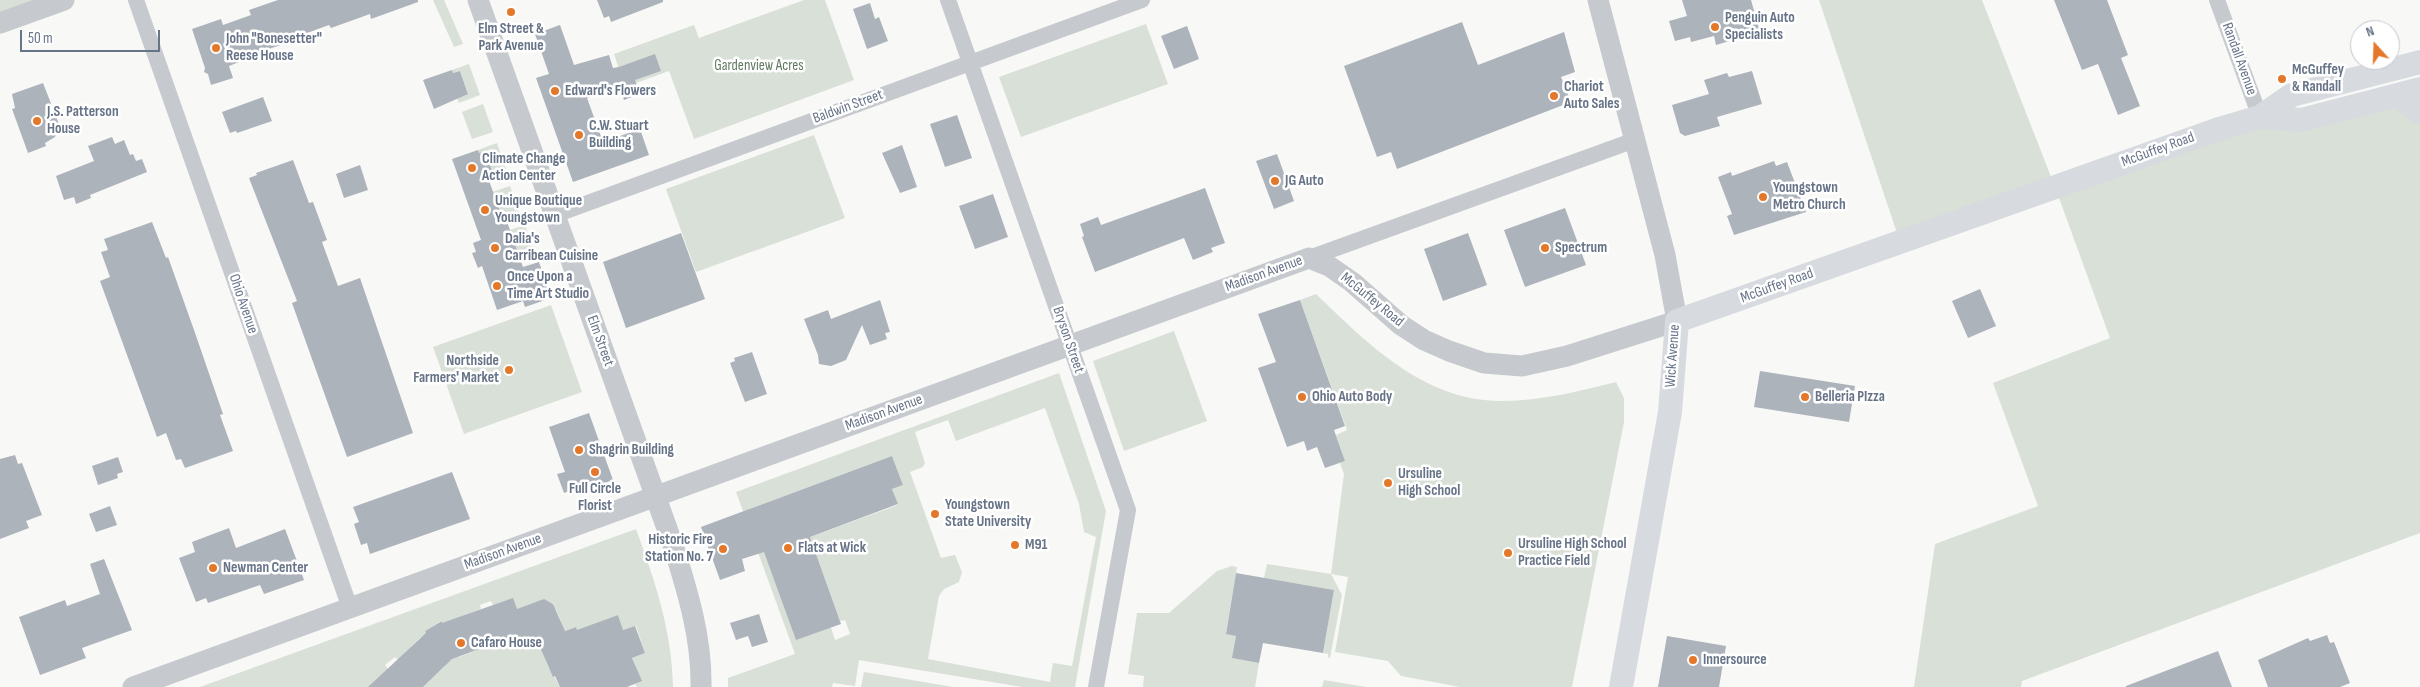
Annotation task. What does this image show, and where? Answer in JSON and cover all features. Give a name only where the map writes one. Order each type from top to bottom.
[{"type":"main road","name":"McGuffey Road","points":[[2260,118],[2292,95],[2420,62]]},
{"type":"main road","name":"McGuffey Road","points":[[1677,321],[2220,129],[2260,118],[2301,120],[2420,88]]},
{"type":"main road","points":[[2397,95],[2420,112]]},
{"type":"main road","name":"Wick Avenue","points":[[1621,687],[1670,412],[1677,321]]},
{"type":"street","points":[[0,23],[64,0]]},
{"type":"street","name":"Ohio Avenue","points":[[136,0],[350,608]]},
{"type":"street","name":"Elm Street","points":[[478,0],[656,496],[690,601],[697,639],[702,687]]},
{"type":"street","name":"Bryson Street","points":[[948,0],[1128,510],[1096,687]]},
{"type":"street","name":"Baldwin Street","points":[[555,215],[1142,0]]},
{"type":"street","name":"Wick Avenue","points":[[1598,0],[1665,255],[1677,321]]},
{"type":"street","name":"Randall Avenue","points":[[2217,0],[2260,118]]},
{"type":"street","name":"Madison Avenue","points":[[133,687],[1635,140]]},
{"type":"street","name":"McGuffey Road","points":[[1309,258],[1328,266],[1352,282],[1401,325],[1424,340],[1484,363],[1522,366],[1567,356],[1677,321]]},
{"type":"green space","points":[[0,0],[64,0],[0,23]]},
{"type":"green space","points":[[433,0],[444,0],[463,44],[454,47]]},
{"type":"green space","name":"Gardenview Acres","points":[[804,0],[825,0],[854,80],[694,139],[669,71],[625,87],[614,54],[694,25],[699,38]]},
{"type":"green space","points":[[1819,0],[1982,0],[2055,187],[1900,242]]},
{"type":"green space","points":[[1146,24],[1168,84],[1021,137],[999,77]]},
{"type":"green space","points":[[469,64],[480,95],[459,103],[457,98],[468,93],[460,71],[453,73],[452,70]]},
{"type":"green space","points":[[2397,95],[2420,112],[2420,533],[2022,681],[2021,687],[1914,687],[1935,544],[2038,506],[1993,383],[2110,338],[2055,187],[2219,129]]},
{"type":"green space","points":[[483,104],[493,132],[472,139],[462,112]]},
{"type":"green space","points":[[814,135],[845,218],[696,272],[666,189]]},
{"type":"green space","points":[[497,143],[508,175],[483,184],[481,178],[493,173],[486,151],[479,153],[478,150]]},
{"type":"green space","points":[[510,186],[521,217],[504,224],[486,194]]},
{"type":"green space","points":[[525,225],[535,255],[493,270],[504,232]]},
{"type":"green space","points":[[1316,294],[1377,350],[1423,381],[1448,392],[1475,399],[1518,401],[1560,395],[1616,382],[1624,398],[1624,422],[1572,687],[1460,687],[1401,676],[1388,661],[1335,652],[1348,577],[1331,574],[1344,474],[1340,463],[1345,461],[1336,435],[1347,430],[1300,300]]},
{"type":"green space","points":[[551,305],[582,392],[464,434],[433,347]]},
{"type":"green space","points":[[1174,331],[1207,421],[1124,451],[1093,361]]},
{"type":"green space","points":[[1059,373],[1106,511],[1075,687],[1022,687],[859,660],[855,686],[833,683],[832,687],[728,687],[728,678],[795,654],[736,492]],"holes":[[[1045,408],[1079,504],[1084,532],[1096,537],[1072,666],[1053,663],[1050,682],[928,659],[939,596],[944,589],[959,582],[962,572],[955,555],[941,558],[910,472],[923,467],[925,463],[915,432],[948,420],[956,441]],[[892,456],[903,485],[892,489],[898,505],[810,537],[840,621],[845,620],[850,634],[835,640],[831,628],[764,549],[749,509]]]},
{"type":"green space","points":[[636,529],[656,587],[666,626],[673,687],[637,687],[635,684],[641,681],[632,658],[645,653],[636,626],[623,630],[618,615],[594,624],[599,639],[584,650],[576,627],[561,632],[561,621],[556,610],[551,609],[554,604],[545,600],[528,605],[518,612],[493,605],[491,601],[480,605],[481,609],[443,624],[441,621],[425,631],[427,635],[420,638],[398,660],[395,657],[385,665],[388,669],[376,687],[200,687]]},
{"type":"green space","points":[[1267,564],[1331,574],[1342,595],[1330,658],[1328,654],[1323,653],[1334,590],[1264,578]]},
{"type":"green space","points":[[1232,566],[1237,567],[1226,633],[1236,636],[1233,658],[1259,663],[1255,687],[1143,687],[1144,676],[1128,674],[1137,613],[1169,613],[1217,571]]},
{"type":"green space","points":[[539,637],[547,664],[560,687],[423,687],[445,666],[444,663],[458,655],[459,657],[493,644],[494,648],[506,644],[506,640]]},
{"type":"green space","points":[[864,672],[953,687],[861,687]]},
{"type":"green space","points":[[1324,680],[1366,687],[1322,687]]},
{"type":"building","points":[[278,0],[418,0],[418,2],[371,19],[370,14],[331,28],[329,25],[299,36],[300,39],[237,59],[239,62],[229,66],[233,78],[211,85],[208,74],[204,72],[205,68],[192,29],[221,19],[223,25],[251,15],[249,10]]},
{"type":"building","points":[[597,0],[663,0],[663,2],[611,22],[609,16],[604,18]]},
{"type":"building","name":"Penguin Auto Specialists","points":[[1682,0],[1751,0],[1760,32],[1716,45],[1714,36],[1691,42],[1690,37],[1675,41],[1669,21],[1687,16]]},
{"type":"building","points":[[2054,0],[2107,0],[2128,55],[2121,58],[2140,106],[2118,115],[2098,64],[2082,70]]},
{"type":"building","points":[[870,3],[875,19],[879,17],[888,41],[867,49],[853,9]]},
{"type":"building","points":[[1462,22],[1478,65],[1564,32],[1575,72],[1561,77],[1571,102],[1397,169],[1391,152],[1377,157],[1344,66]]},
{"type":"building","points":[[560,25],[574,65],[609,55],[613,68],[655,54],[661,71],[635,80],[640,94],[624,100],[619,86],[587,98],[603,142],[640,129],[649,155],[573,182],[536,78],[549,74],[535,34]]},
{"type":"building","points":[[1187,26],[1199,59],[1174,69],[1161,36]]},
{"type":"building","points":[[452,70],[453,73],[460,71],[468,94],[434,109],[423,80]]},
{"type":"building","points":[[1752,71],[1762,104],[1717,117],[1720,126],[1685,136],[1680,133],[1672,105],[1709,94],[1704,80],[1727,73],[1729,77]]},
{"type":"building","name":"J.S. Patterson House","points":[[43,83],[59,124],[55,137],[45,143],[46,146],[28,153],[12,109],[15,108],[12,94]]},
{"type":"building","points":[[263,97],[272,121],[237,133],[236,131],[230,133],[222,112]]},
{"type":"building","points":[[957,115],[972,158],[945,167],[930,124]]},
{"type":"building","points":[[112,137],[115,144],[124,140],[130,155],[133,154],[136,161],[142,159],[147,172],[90,195],[91,198],[76,204],[74,197],[64,200],[56,176],[94,161],[88,146]]},
{"type":"building","points":[[902,145],[917,187],[900,193],[882,153]]},
{"type":"building","points":[[478,150],[479,153],[485,151],[493,173],[487,175],[501,214],[504,213],[523,267],[539,262],[551,298],[525,307],[523,301],[497,310],[482,266],[478,268],[472,253],[476,252],[473,243],[481,240],[452,159]]},
{"type":"building","name":"JG Auto","points":[[1277,154],[1294,201],[1274,209],[1256,161]]},
{"type":"building","points":[[293,160],[309,203],[313,202],[327,240],[322,242],[338,286],[360,278],[413,433],[347,457],[292,303],[297,301],[249,178],[257,175],[256,173]]},
{"type":"building","name":"Youngstown Metro Church","points":[[1774,161],[1776,166],[1787,162],[1806,212],[1734,235],[1727,216],[1732,214],[1718,177],[1731,172],[1732,176]]},
{"type":"building","points":[[360,165],[368,190],[344,198],[336,174]]},
{"type":"building","points":[[1205,188],[1225,243],[1211,248],[1213,252],[1193,260],[1184,238],[1095,272],[1082,237],[1084,236],[1080,224],[1098,217],[1101,225]]},
{"type":"building","points":[[993,194],[1008,237],[975,249],[959,206]]},
{"type":"building","name":"Spectrum","points":[[1565,208],[1586,265],[1525,287],[1504,230]]},
{"type":"building","points":[[152,222],[166,258],[168,257],[194,330],[223,414],[220,415],[233,451],[185,468],[181,459],[176,460],[166,433],[157,437],[100,281],[110,277],[101,252],[108,250],[104,239]]},
{"type":"building","points":[[681,233],[705,299],[626,328],[603,262]]},
{"type":"building","points":[[1468,233],[1487,285],[1443,301],[1424,249]]},
{"type":"building","points":[[1980,289],[1996,326],[1968,338],[1952,301]]},
{"type":"building","points":[[880,300],[890,332],[885,333],[887,339],[870,345],[862,325],[846,360],[831,366],[819,364],[818,355],[804,319],[828,310],[831,319]]},
{"type":"building","name":"Ohio Auto Body","points":[[1300,300],[1345,426],[1334,430],[1345,461],[1325,468],[1317,447],[1307,451],[1304,441],[1287,447],[1258,368],[1276,362],[1258,314]]},
{"type":"building","points":[[752,352],[767,394],[745,402],[730,363],[735,361],[734,358]]},
{"type":"building","name":"Belleria PIzza","points":[[1760,371],[1855,386],[1849,422],[1754,407]]},
{"type":"building","name":"Shagrin Building","points":[[589,413],[613,480],[572,495],[570,491],[564,493],[557,474],[565,472],[549,427]]},
{"type":"building","points":[[15,455],[18,464],[22,463],[42,515],[26,521],[29,528],[0,539],[0,459]]},
{"type":"building","name":"Flats at Wick","points":[[892,456],[903,485],[892,489],[898,504],[810,537],[841,624],[796,640],[764,552],[742,559],[745,571],[720,580],[701,527]]},
{"type":"building","points":[[118,457],[123,472],[117,474],[118,478],[98,485],[92,466]]},
{"type":"building","points":[[452,472],[470,519],[370,554],[367,543],[361,545],[354,524],[359,522],[353,507]]},
{"type":"building","points":[[110,506],[117,525],[96,532],[89,514]]},
{"type":"building","points":[[229,528],[236,548],[285,529],[304,580],[264,594],[260,585],[208,603],[206,598],[196,602],[179,558],[195,552],[192,542]]},
{"type":"building","points":[[104,559],[132,630],[82,648],[86,658],[40,675],[19,617],[65,600],[67,606],[100,594],[90,564]]},
{"type":"building","points":[[1236,573],[1334,590],[1323,653],[1263,643],[1259,663],[1232,658],[1236,636],[1226,634]]},
{"type":"building","name":"Cafaro House","points":[[513,598],[517,609],[544,599],[553,604],[565,631],[576,627],[577,630],[618,615],[623,630],[635,626],[645,653],[632,658],[642,681],[627,687],[560,687],[555,676],[553,677],[540,647],[524,638],[494,648],[493,644],[452,659],[423,687],[368,687],[426,633],[425,631],[442,621],[442,623]]},
{"type":"building","points":[[759,614],[768,642],[752,647],[748,636],[736,640],[730,623]]},
{"type":"building","points":[[2327,635],[2330,643],[2334,642],[2350,683],[2340,687],[2268,687],[2258,660],[2308,638],[2310,641]]},
{"type":"building","name":"Innersource","points":[[1667,636],[1726,646],[1719,687],[1658,687]]},
{"type":"building","points":[[2218,651],[2232,687],[2126,687],[2126,686]]},
{"type":"place","name":"Elm Street & Park Avenue","points":[[511,12]]},
{"type":"place","name":"Penguin Auto Specialists","points":[[1715,27]]},
{"type":"place","name":"John \"Bonesetter\" Reese House","points":[[216,48]]},
{"type":"place","name":"McGuffey & Randall","points":[[2282,79]]},
{"type":"place","name":"Edward's Flowers","points":[[555,91]]},
{"type":"place","name":"Chariot Auto Sales","points":[[1554,96]]},
{"type":"place","name":"J.S. Patterson House","points":[[37,121]]},
{"type":"place","name":"C.W. Stuart Building","points":[[579,135]]},
{"type":"place","name":"Climate Change Action Center","points":[[472,168]]},
{"type":"place","name":"JG Auto","points":[[1275,181]]},
{"type":"place","name":"Youngstown Metro Church","points":[[1763,197]]},
{"type":"place","name":"Unique Boutique Youngstown","points":[[485,210]]},
{"type":"place","name":"Dalia's Carribean Cuisine","points":[[495,248]]},
{"type":"place","name":"Spectrum","points":[[1545,248]]},
{"type":"place","name":"Once Upon a Time Art Studio","points":[[497,286]]},
{"type":"place","name":"Northside Farmers' Market","points":[[509,370]]},
{"type":"place","name":"Ohio Auto Body","points":[[1302,397]]},
{"type":"place","name":"Belleria PIzza","points":[[1805,397]]},
{"type":"place","name":"Shagrin Building","points":[[579,450]]},
{"type":"place","name":"Full Circle Florist","points":[[595,472]]},
{"type":"place","name":"Ursuline High School","points":[[1388,483]]},
{"type":"place","name":"Youngstown State University","points":[[935,514]]},
{"type":"place","name":"M91","points":[[1015,545]]},
{"type":"place","name":"Flats at Wick","points":[[788,548]]},
{"type":"place","name":"Historic Fire Station No. 7","points":[[723,549]]},
{"type":"place","name":"Ursuline High School Practice Field","points":[[1508,553]]},
{"type":"place","name":"Newman Center","points":[[213,568]]},
{"type":"place","name":"Cafaro House","points":[[461,643]]},
{"type":"place","name":"Innersource","points":[[1693,660]]}]
